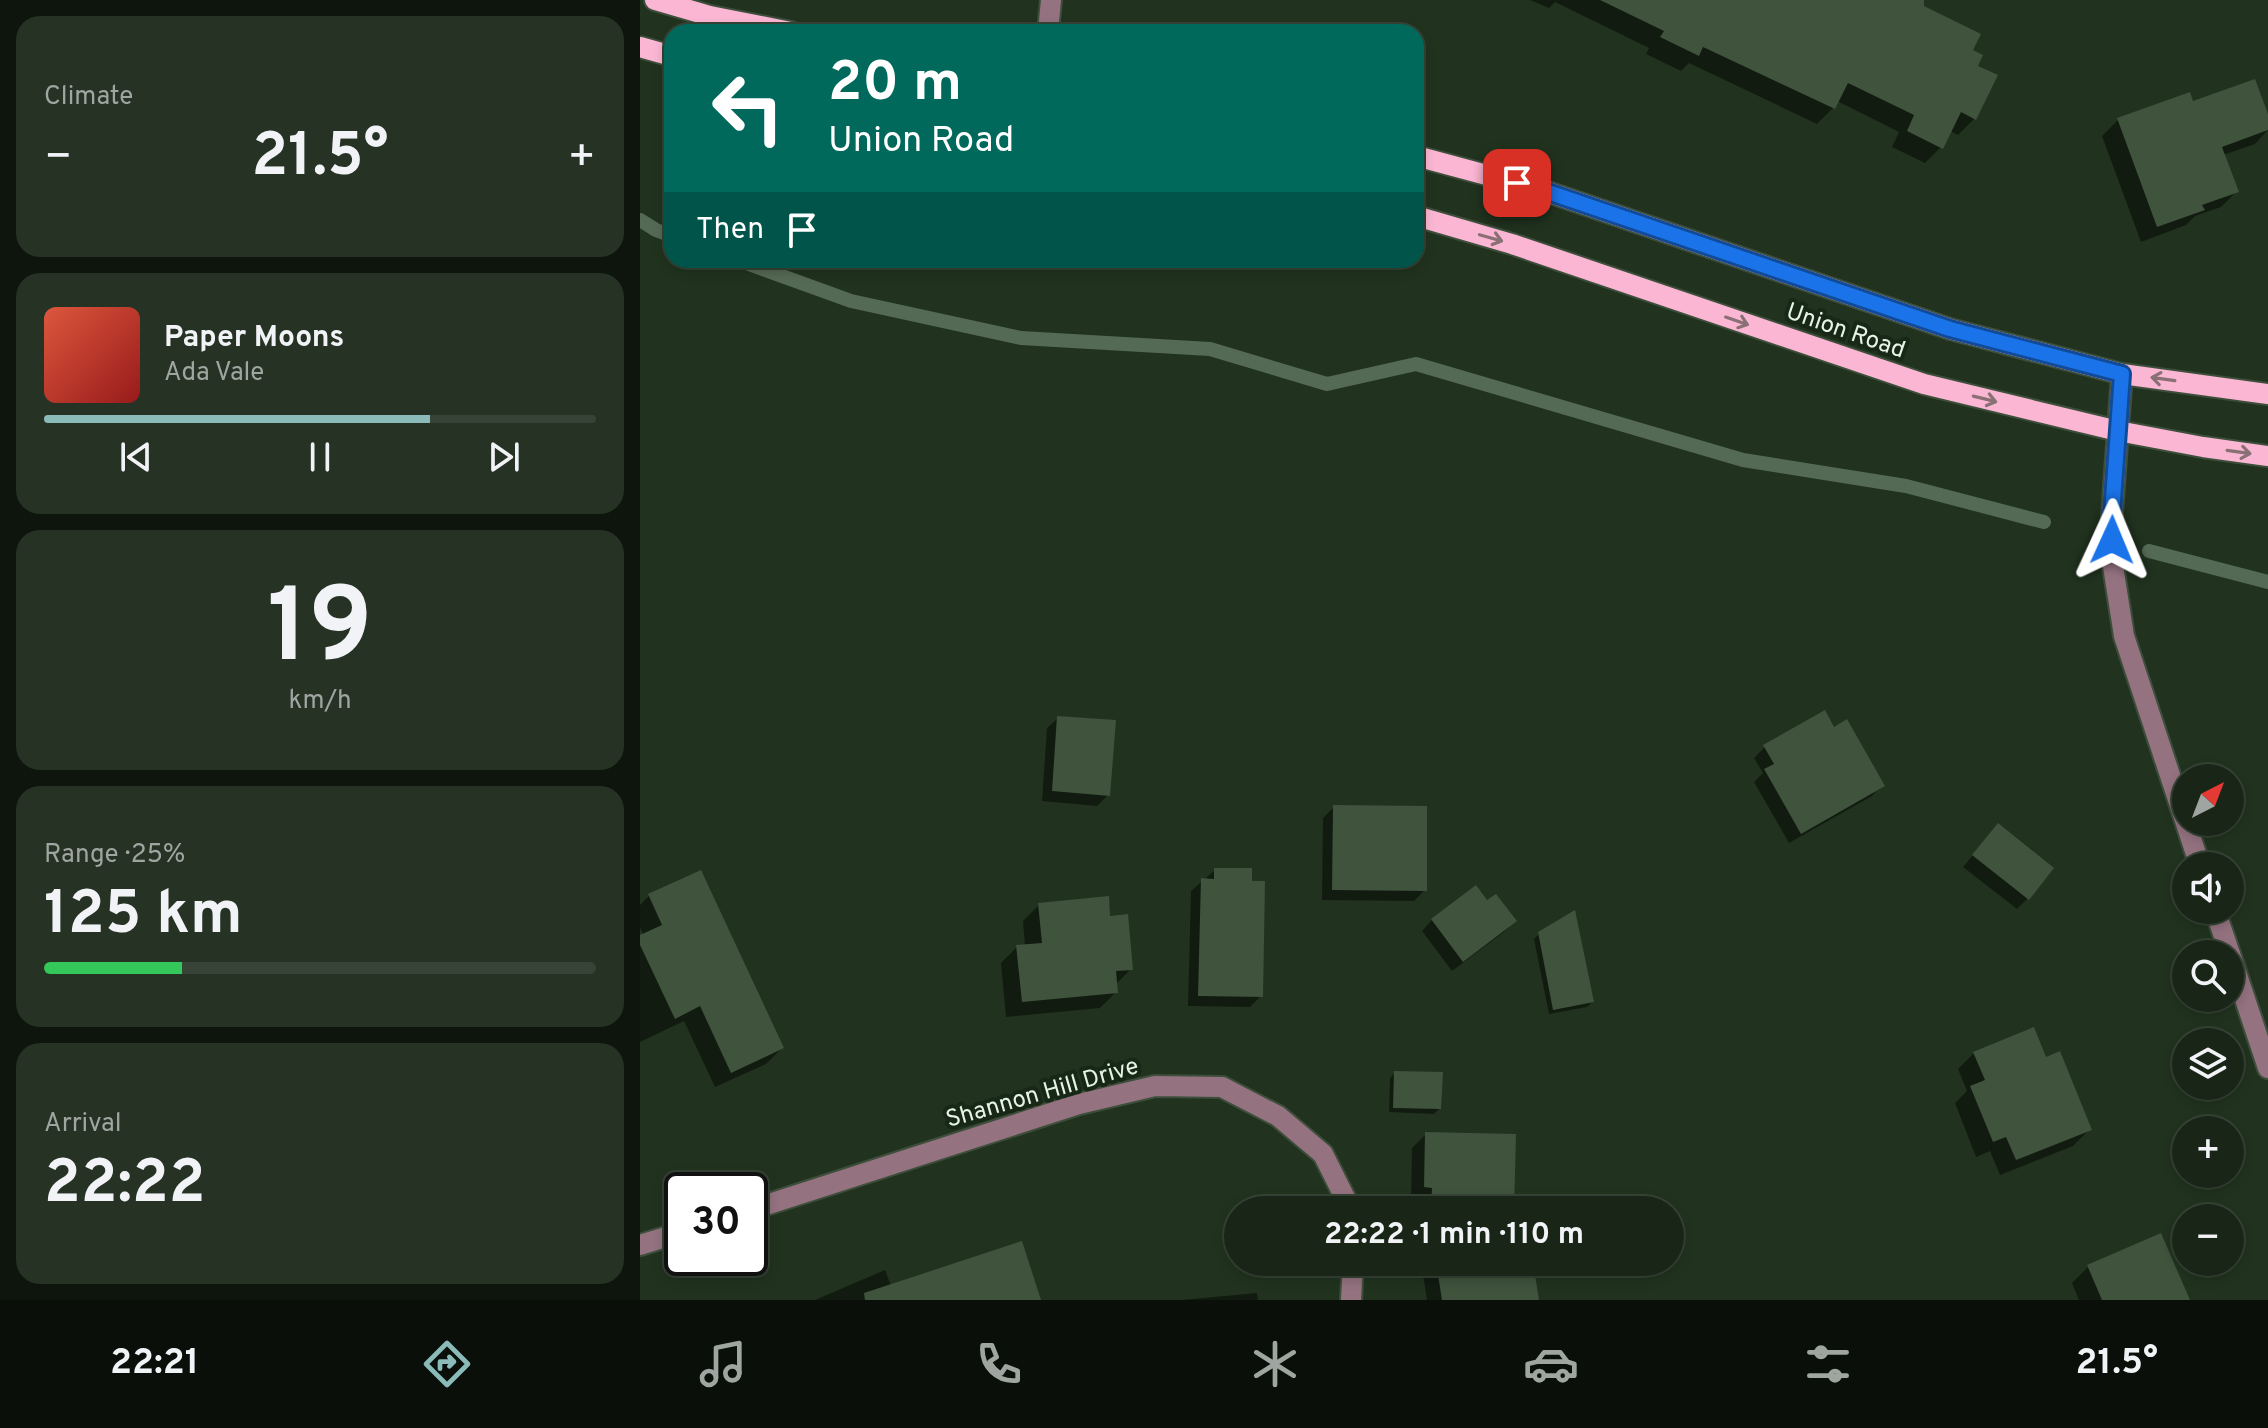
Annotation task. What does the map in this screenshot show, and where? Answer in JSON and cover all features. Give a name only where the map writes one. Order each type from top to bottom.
[{"type":"main road","points":[[655,0],[750,24]]},
{"type":"main road","points":[[640,47],[664,54]]},
{"type":"main road","name":"Union Road","points":[[1424,158],[1542,190],[1950,329],[2122,374],[2268,394]]},
{"type":"main road","name":"Union Road","points":[[1424,218],[1512,244],[1924,384],[2118,431],[2268,456]]},
{"type":"street","points":[[1049,24],[1051,0]]},
{"type":"street","points":[[2122,374],[2112,514],[2113,566],[2124,636],[2195,852]]},
{"type":"street","points":[[2244,996],[2268,1068]]},
{"type":"street","name":"Shannon Hill Drive","points":[[768,1204],[1079,1104],[1155,1086],[1222,1087],[1278,1116],[1323,1154],[1344,1196]]},
{"type":"street","points":[[640,1245],[664,1238]]},
{"type":"street","points":[[1351,1300],[1352,1276]]},
{"type":"building","points":[[1600,0],[1924,0],[1924,6],[1981,34],[1973,50],[1983,55],[1978,66],[1998,75],[1976,120],[1961,112],[1943,149],[1907,131],[1914,115],[1848,83],[1835,109],[1703,47],[1699,56],[1660,37],[1664,31]]},
{"type":"building","points":[[2255,79],[2268,114],[2268,130],[2222,147],[2239,192],[2202,205],[2205,210],[2157,227],[2117,118],[2190,92],[2193,101]]},
{"type":"building","points":[[1825,710],[1834,727],[1847,719],[1885,786],[1801,834],[1764,769],[1774,764],[1763,745]]},
{"type":"building","points":[[1057,716],[1116,720],[1110,796],[1052,791]]},
{"type":"building","points":[[1333,805],[1427,806],[1427,891],[1332,890]]},
{"type":"building","points":[[1998,823],[2054,868],[2029,900],[1972,855]]},
{"type":"building","points":[[1214,868],[1252,868],[1252,881],[1265,881],[1263,997],[1198,996],[1201,878],[1214,879]]},
{"type":"building","points":[[701,870],[784,1048],[731,1073],[700,1006],[675,1019],[640,945],[640,935],[662,925],[648,894]]},
{"type":"building","points":[[1476,885],[1487,900],[1496,894],[1517,921],[1463,962],[1431,919]]},
{"type":"building","points":[[1109,896],[1110,916],[1128,914],[1133,970],[1116,971],[1118,993],[1022,1002],[1016,945],[1042,943],[1038,903]]},
{"type":"building","points":[[1575,910],[1594,1002],[1553,1010],[1538,932]]},
{"type":"building","points":[[2034,1027],[2046,1057],[2060,1051],[2092,1130],[2016,1160],[2006,1137],[1993,1142],[1970,1086],[1985,1080],[1973,1052]]},
{"type":"building","points":[[1394,1071],[1443,1072],[1441,1109],[1393,1108]]},
{"type":"building","points":[[1425,1132],[1516,1134],[1514,1196],[1432,1196],[1432,1188],[1424,1187]]},
{"type":"building","points":[[2161,1233],[2172,1258],[2172,1276],[2180,1276],[2190,1300],[2102,1300],[2087,1265]]},
{"type":"building","points":[[1022,1241],[1041,1300],[865,1300],[864,1293]]},
{"type":"building","points":[[1438,1276],[1535,1276],[1539,1300],[1442,1300]]},
{"type":"waterway","points":[[640,220],[664,233]]},
{"type":"waterway","points":[[760,268],[851,301],[1021,338],[1210,349],[1327,384],[1416,364],[1743,460],[1906,486],[2044,522]]},
{"type":"waterway","points":[[2149,551],[2268,582]]},
{"type":"route","points":[[1517,183],[1950,329],[2122,374],[2112,540]]}]
